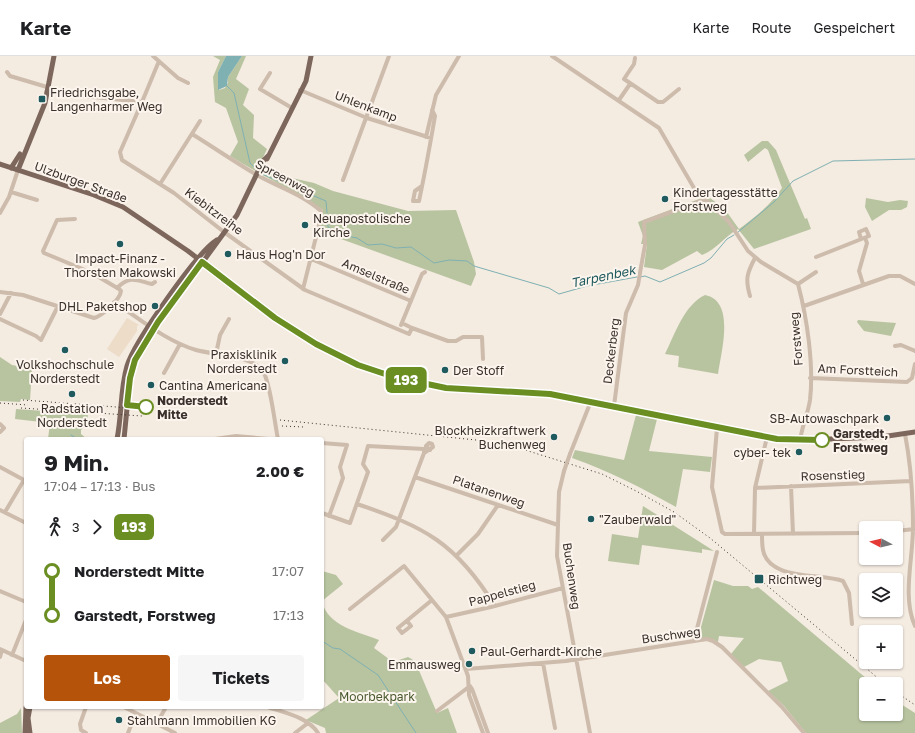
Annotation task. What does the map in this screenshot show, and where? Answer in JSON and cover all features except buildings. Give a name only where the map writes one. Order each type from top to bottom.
[{"type":"main road","points":[[18,170],[45,102],[54,56]]},
{"type":"main road","points":[[117,437],[127,367],[130,358],[200,260],[224,232],[240,210],[258,175],[263,161],[268,156],[307,77],[311,56]]},
{"type":"main road","points":[[11,168],[17,161],[24,144],[30,138]]},
{"type":"main road","name":"Ulzburger Straße","points":[[0,164],[94,195],[123,207],[200,260],[297,333],[327,351],[369,369],[395,378],[442,388],[540,394],[591,401],[768,438],[800,441],[831,440],[915,432]]},
{"type":"main road","points":[[124,437],[132,368],[152,328]]},
{"type":"main road","points":[[25,733],[26,709]]},
{"type":"main road","points":[[30,709],[28,718],[30,733]]},
{"type":"street","points":[[153,56],[177,77],[188,83]]},
{"type":"street","points":[[343,180],[389,56]]},
{"type":"street","points":[[426,137],[436,95],[459,56]]},
{"type":"street","points":[[552,56],[659,128],[694,188],[704,200],[729,222],[748,251],[755,258],[798,284],[816,272]]},
{"type":"street","points":[[635,58],[634,64],[624,79],[630,84],[658,102],[663,102],[679,90]]},
{"type":"street","points":[[7,72],[10,76],[47,90],[142,102],[159,61]]},
{"type":"street","points":[[270,73],[260,89],[292,108]]},
{"type":"street","points":[[619,100],[630,84]]},
{"type":"street","name":"Uhlenkamp","points":[[301,88],[367,118],[431,138]]},
{"type":"street","name":"Kiebitzreihe","points":[[142,102],[120,156],[122,160],[160,184],[303,289],[409,334],[412,328]]},
{"type":"street","points":[[422,186],[435,116],[432,110]]},
{"type":"street","points":[[160,184],[200,120]]},
{"type":"street","name":"Spreenweg","points":[[192,134],[258,175],[291,191],[313,204],[321,211],[321,217],[303,289]]},
{"type":"street","points":[[0,213],[11,192],[18,170]]},
{"type":"street","points":[[11,192],[37,200]]},
{"type":"street","name":"Deckerberg","points":[[614,406],[626,312],[639,277],[644,245],[644,222],[704,200]]},
{"type":"street","points":[[0,292],[11,293],[58,306],[94,318],[98,317],[114,302],[122,293],[117,288],[92,274],[44,253],[43,251],[57,220],[75,219]]},
{"type":"street","points":[[816,257],[863,238],[867,243],[859,271],[863,284]]},
{"type":"street","points":[[750,296],[746,283],[748,270],[755,258]]},
{"type":"street","name":"Amselstraße","points":[[311,259],[411,301]]},
{"type":"street","points":[[400,329],[422,274],[425,272]]},
{"type":"street","points":[[804,306],[892,275],[902,277],[915,284]]},
{"type":"street","points":[[117,288],[125,280],[130,279],[152,284],[155,282]]},
{"type":"street","name":"Forstweg","points":[[798,284],[804,306],[810,378],[810,400],[800,441]]},
{"type":"street","points":[[0,314],[11,293]]},
{"type":"street","points":[[114,302],[152,328],[180,344],[250,362],[263,371],[278,437]]},
{"type":"street","points":[[0,319],[36,336],[41,340],[58,306]]},
{"type":"street","points":[[216,354],[220,335],[229,319]]},
{"type":"street","name":"Kiebitzreihe","points":[[402,323],[448,341],[456,341],[463,337],[482,337],[482,359]]},
{"type":"street","points":[[164,373],[180,344]]},
{"type":"street","points":[[895,346],[901,345],[915,351]]},
{"type":"street","name":"Am Forstteich","points":[[810,378],[907,382],[912,378],[915,364]]},
{"type":"street","name":"Buchenweg","points":[[590,733],[575,660],[557,556],[559,492],[564,471],[591,401]]},
{"type":"street","points":[[0,424],[4,428],[0,432]]},
{"type":"street","points":[[717,428],[712,487],[722,532],[754,534],[859,533]]},
{"type":"street","points":[[905,434],[912,481],[914,530],[910,611],[915,626]]},
{"type":"street","points":[[754,534],[755,488],[768,438]]},
{"type":"street","points":[[324,443],[347,445],[340,470],[343,478],[330,516]]},
{"type":"street","points":[[383,540],[396,527],[426,446],[428,443],[432,444],[433,448],[424,453]]},
{"type":"street","points":[[324,514],[350,523],[368,472],[362,464],[368,446],[424,449],[424,453]]},
{"type":"street","points":[[426,446],[430,450]]},
{"type":"street","points":[[0,467],[24,480],[5,512]]},
{"type":"street","name":"Platanenweg","points":[[415,476],[558,525]]},
{"type":"street","name":"Rosenstieg","points":[[755,488],[912,481]]},
{"type":"street","points":[[792,486],[793,534]]},
{"type":"street","points":[[357,504],[400,518],[430,534],[456,556],[476,577],[495,606]]},
{"type":"street","points":[[456,556],[478,534],[498,505]]},
{"type":"street","points":[[0,510],[24,522]]},
{"type":"street","points":[[903,531],[914,530]]},
{"type":"street","points":[[762,534],[762,549],[772,566],[795,574],[843,581],[849,593],[852,624]]},
{"type":"street","points":[[694,640],[717,552]]},
{"type":"street","points":[[350,609],[404,566],[446,617],[488,733]]},
{"type":"street","name":"Pappelstieg","points":[[446,617],[563,588]]},
{"type":"street","points":[[0,591],[24,601]]},
{"type":"street","points":[[407,621],[432,600]]},
{"type":"street","points":[[12,655],[24,625]]},
{"type":"street","name":"Buschweg","points":[[466,669],[575,660],[707,639],[717,644],[782,707],[804,733]]},
{"type":"street","points":[[0,657],[1,650],[24,660]]},
{"type":"street","points":[[543,663],[555,728]]},
{"type":"street","points":[[437,711],[470,686]]},
{"type":"street","points":[[470,686],[469,695],[483,733]]},
{"type":"street","points":[[85,709],[80,724],[81,730],[86,733]]},
{"type":"street","points":[[128,709],[176,733]]},
{"type":"street","points":[[157,723],[165,709]]},
{"type":"street","points":[[273,709],[308,722],[319,733]]},
{"type":"street","points":[[128,733],[136,713]]},
{"type":"street","points":[[295,733],[308,722]]},
{"type":"green space","points":[[213,56],[226,56],[218,72],[219,90],[225,88],[228,83],[228,77],[242,56],[246,56],[236,79],[249,89],[243,105],[254,115],[253,138],[267,149],[261,162],[292,178],[314,183],[333,191],[408,211],[456,210],[474,262],[476,274],[471,286],[319,231],[323,210],[230,156],[238,142],[226,108],[215,102],[213,77],[220,60]]},
{"type":"green space","points":[[762,141],[768,141],[776,150],[805,219],[807,218],[811,229],[754,249],[738,229],[702,255],[697,251],[662,270],[644,267],[647,244],[641,244],[643,236],[638,222],[707,196],[724,208],[739,229],[773,200],[782,188],[768,150],[765,148],[748,162],[744,155]]},
{"type":"green space","points":[[866,198],[888,202],[900,200],[908,201],[907,207],[901,210],[889,210],[872,221],[865,207]]},
{"type":"green space","points":[[705,295],[715,299],[721,307],[724,317],[723,341],[718,374],[678,367],[679,356],[665,354],[686,313],[691,306]]},
{"type":"green space","points":[[858,320],[896,323],[891,336],[864,331],[857,322]]},
{"type":"green space","points":[[0,357],[12,365],[32,369],[30,400],[21,399],[20,402],[0,401]]},
{"type":"green space","points":[[16,409],[88,414],[87,423],[81,430],[81,434],[85,437],[48,437],[50,423],[15,419]]},
{"type":"green space","points":[[636,415],[657,419],[649,451],[712,457],[710,472],[683,469],[676,507],[625,480],[572,458],[575,450],[624,460]]},
{"type":"green space","points":[[643,506],[714,551],[702,549],[702,553],[642,545],[639,565],[608,561],[612,534],[638,538]]},
{"type":"green space","points":[[324,572],[336,575],[343,584],[324,599]]},
{"type":"green space","points":[[714,580],[733,586],[748,586],[752,589],[758,587],[865,677],[859,677],[859,721],[903,721],[903,705],[915,713],[915,733],[806,733],[784,706],[768,691],[788,681],[781,662],[759,659],[744,667],[731,654],[744,638],[719,636],[718,642],[707,638],[698,638]]},
{"type":"green space","name":"Moorbekpark","points":[[324,607],[330,617],[345,627],[379,640],[374,648],[393,662],[408,657],[415,661],[437,713],[448,708],[457,733],[326,733],[325,728],[306,720],[339,698],[324,681]]},
{"type":"green space","points":[[21,708],[22,733],[0,733],[0,723],[17,714]]},
{"type":"shaded area","points":[[127,318],[139,325],[137,326],[137,331],[119,357],[107,349]]},
{"type":"water","points":[[226,56],[242,56],[228,77],[227,86],[218,90],[218,72]]},
{"type":"waterway","name":"Tarpenbek","points":[[227,86],[234,93],[250,163],[256,169]]},
{"type":"waterway","name":"Tarpenbek","points":[[737,233],[774,202],[793,181],[833,161],[915,159]]},
{"type":"waterway","name":"Tarpenbek","points":[[262,174],[326,201],[327,213]]},
{"type":"waterway","name":"Tarpenbek","points":[[327,217],[328,227],[342,235],[357,238],[368,245],[382,244],[396,248],[411,247],[434,263],[449,260],[467,261],[474,266],[549,288],[559,294],[587,286],[637,277]]},
{"type":"waterway","name":"Tarpenbek","points":[[640,277],[645,276],[660,282],[704,263],[711,258],[727,239],[734,235]]},
{"type":"waterway","points":[[324,642],[333,648],[340,649],[378,675],[416,733]]},
{"type":"railway","points":[[23,400],[143,409]]},
{"type":"railway","points":[[0,403],[28,405]]},
{"type":"railway","points":[[21,408],[142,416]]},
{"type":"railway","points":[[280,420],[476,440],[525,450],[602,474],[674,512],[710,538],[877,677]]},
{"type":"railway","points":[[282,426],[304,427]]},
{"type":"railway","points":[[903,697],[915,705]]},
{"type":"bus line","name":"193","points":[[146,407],[127,405],[133,363],[158,322],[202,262],[275,318],[327,351],[358,365],[394,377],[446,388],[477,391],[550,394],[768,438],[822,440]]},
{"type":"place","name":"Friedrichsgabe, Langenharmer Weg","points":[[42,99]]},
{"type":"place","name":"Kindertagesstätte Forstweg","points":[[665,199]]},
{"type":"place","name":"Neuapostolische Kirche","points":[[305,225]]},
{"type":"place","name":"Impact-Finanz - Thorsten Makowski","points":[[120,244]]},
{"type":"place","name":"Haus Hog'n Dor","points":[[228,254]]},
{"type":"place","name":"DHL Paketshop","points":[[155,306]]},
{"type":"place","name":"Volkshochschule Norderstedt","points":[[65,350]]},
{"type":"place","name":"Praxisklinik Norderstedt","points":[[285,361]]},
{"type":"place","name":"Der Stoff","points":[[445,370]]},
{"type":"place","name":"Cantina Americana","points":[[151,385]]},
{"type":"place","name":"Radstation Norderstedt","points":[[72,394]]},
{"type":"place","name":"Norderstedt Mitte","points":[[146,407]]},
{"type":"place","name":"SB-Autowaschpark","points":[[887,418]]},
{"type":"place","name":"Blockheizkraftwerk Buchenweg","points":[[554,437]]},
{"type":"place","name":"Garstedt, Forstweg","points":[[822,440]]},
{"type":"place","name":"cyber- tek","points":[[799,452]]},
{"type":"place","name":"\"Zauberwald\"","points":[[591,519]]},
{"type":"place","name":"Richtweg","points":[[759,579]]},
{"type":"place","name":"Paul-Gerhardt-Kirche","points":[[472,651]]},
{"type":"place","name":"Emmausweg","points":[[469,664]]},
{"type":"place","name":"Stahlmann Immobilien KG","points":[[119,720]]}]
